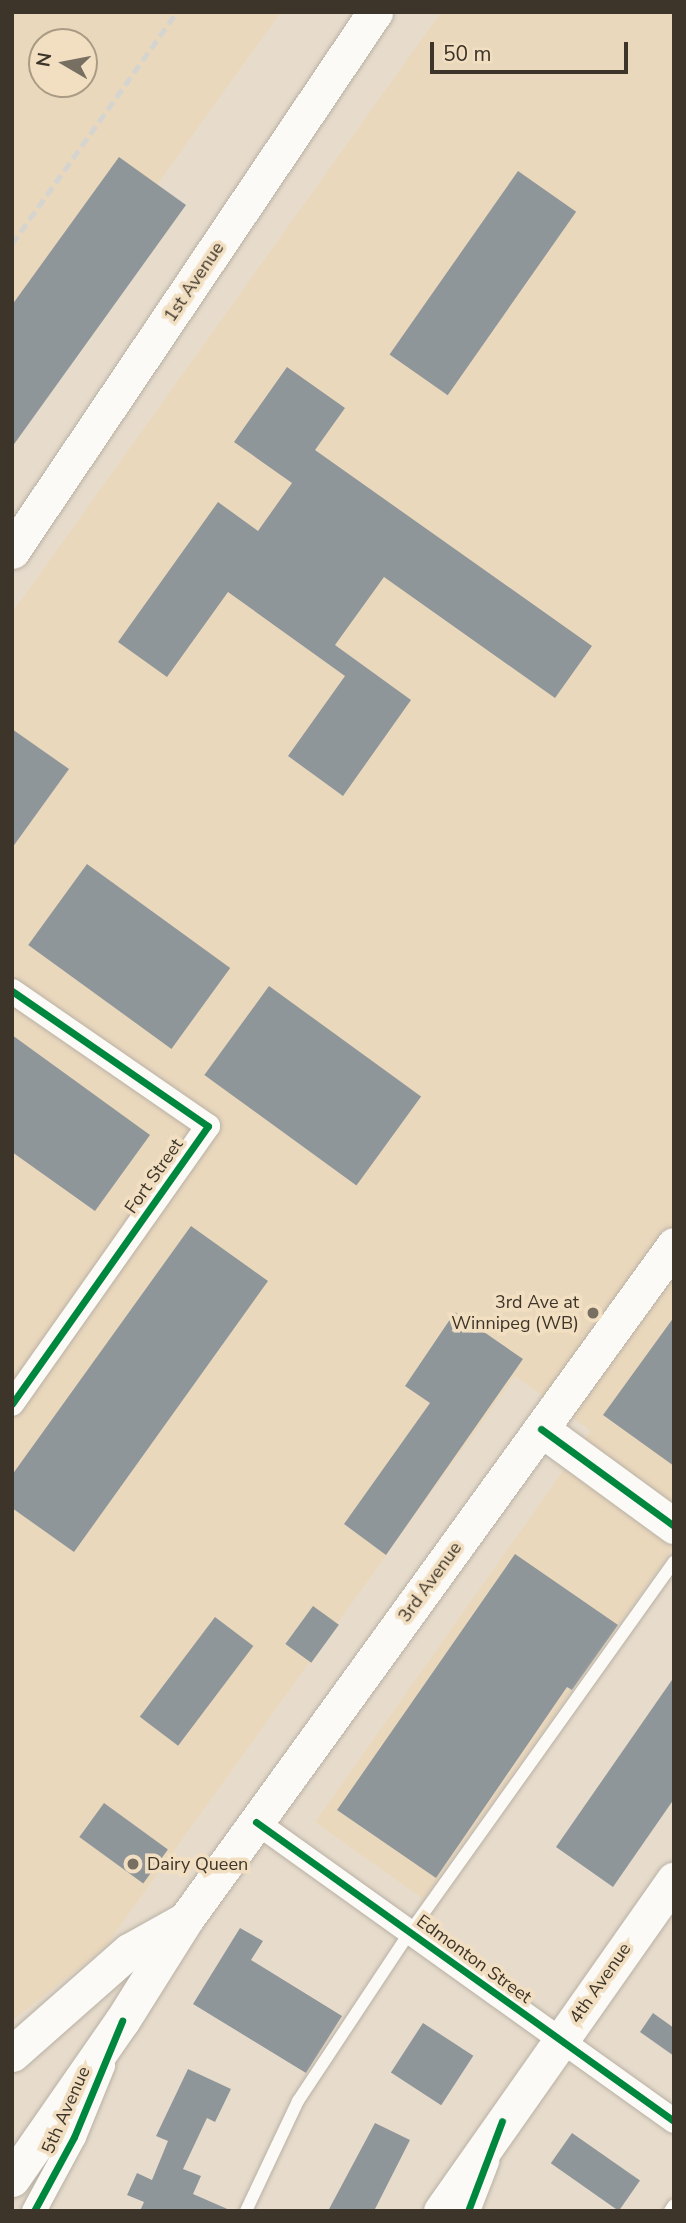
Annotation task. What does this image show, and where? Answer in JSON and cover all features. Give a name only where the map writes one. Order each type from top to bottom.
[{"type":"main road","name":"1st Avenue","points":[[12,551],[375,12]]},
{"type":"main road","name":"3rd Avenue","points":[[186,1919],[674,1245]]},
{"type":"main road","points":[[541,1429],[674,1526]]},
{"type":"main road","name":"4th Avenue","points":[[441,2211],[674,1880]]},
{"type":"main road","points":[[12,2054],[129,1951],[186,1919]]},
{"type":"main road","name":"5th Avenue","points":[[12,2179],[122,2021],[186,1919]]},
{"type":"street","name":"Fort Street","points":[[12,991],[208,1126],[12,1404]]},
{"type":"street","name":"Edmonton Street","points":[[256,1822],[674,2121]]},
{"type":"street","name":"5th Avenue","points":[[34,2211],[74,2137],[122,2021]]},
{"type":"street","name":"4th Avenue","points":[[468,2211],[502,2121]]},
{"type":"lane","points":[[246,2211],[298,2101],[410,1932],[674,1562]]},
{"type":"lane","points":[[670,2211],[674,2205]]},
{"type":"shaded area","points":[[12,12],[281,12],[12,387]]},
{"type":"shaded area","points":[[441,12],[674,12],[674,1547],[423,1899],[315,1822],[591,1431],[515,1376],[105,1947],[12,2021],[12,613]]},
{"type":"building","points":[[119,157],[186,205],[12,447],[12,305]]},
{"type":"building","points":[[518,171],[576,212],[448,395],[390,354]]},
{"type":"building","points":[[287,367],[345,408],[315,450],[592,646],[555,698],[384,577],[335,645],[411,700],[343,796],[288,756],[345,676],[228,592],[167,677],[118,642],[218,502],[258,531],[292,483],[234,442]]},
{"type":"building","points":[[12,729],[69,769],[12,848]]},
{"type":"building","points":[[87,864],[230,968],[171,1049],[28,945]]},
{"type":"building","points":[[269,986],[421,1097],[356,1185],[204,1075]]},
{"type":"building","points":[[12,1035],[150,1135],[95,1211],[12,1152]]},
{"type":"building","points":[[191,1226],[268,1281],[74,1552],[12,1508],[12,1475]]},
{"type":"building","points":[[455,1312],[523,1359],[386,1555],[344,1524],[430,1403],[405,1386]]},
{"type":"building","points":[[674,1317],[674,1466],[603,1415]]},
{"type":"building","points":[[515,1554],[618,1625],[572,1690],[567,1687],[436,1878],[337,1810]]},
{"type":"building","points":[[313,1606],[339,1625],[311,1663],[285,1644]]},
{"type":"building","points":[[215,1617],[253,1646],[178,1746],[140,1717]]},
{"type":"building","points":[[674,1677],[674,1799],[613,1887],[556,1847]]},
{"type":"building","points":[[104,1803],[168,1849],[143,1883],[79,1837]]},
{"type":"building","points":[[240,1928],[263,1941],[251,1960],[342,2016],[306,2073],[193,2004]]},
{"type":"building","points":[[653,2013],[674,2028],[674,2056],[640,2032]]},
{"type":"building","points":[[423,2023],[473,2056],[441,2105],[391,2072]]},
{"type":"building","points":[[188,2069],[231,2089],[215,2122],[207,2118],[183,2169],[201,2176],[193,2194],[232,2211],[140,2211],[144,2202],[127,2195],[137,2173],[152,2180],[168,2141],[156,2136]]},
{"type":"building","points":[[375,2123],[410,2140],[374,2211],[328,2211]]},
{"type":"building","points":[[572,2133],[640,2181],[619,2211],[551,2163]]},
{"type":"railway","points":[[12,244],[177,12]]},
{"type":"cycle path","points":[[12,991],[208,1126],[12,1404]]},
{"type":"cycle path","points":[[541,1429],[674,1526]]},
{"type":"cycle path","points":[[256,1822],[674,2121]]},
{"type":"cycle path","points":[[34,2211],[74,2137],[122,2021]]},
{"type":"cycle path","points":[[468,2211],[502,2121]]},
{"type":"place","name":"3rd Ave at Winnipeg (WB)","points":[[593,1313]]},
{"type":"place","name":"Dairy Queen","points":[[133,1864]]}]
